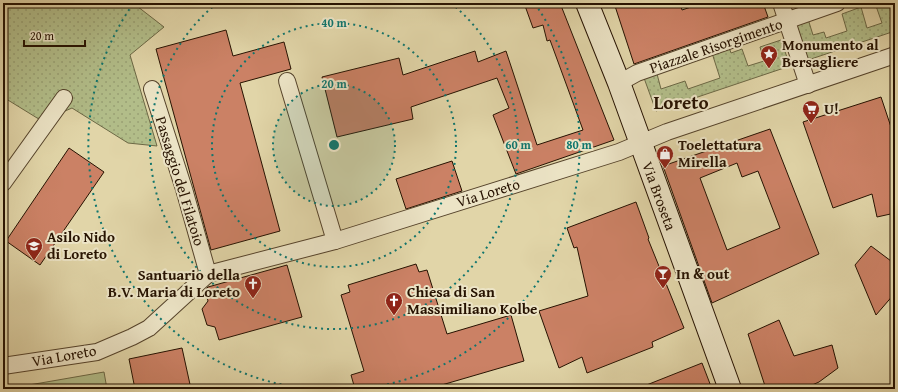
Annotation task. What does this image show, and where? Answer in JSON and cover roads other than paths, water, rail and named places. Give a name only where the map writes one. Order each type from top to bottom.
[{"type":"street","name":"Via Broseta","points":[[587,3],[618,83],[730,389]]},
{"type":"street","points":[[781,3],[808,85]]},
{"type":"street","name":"Piazzale Risorgimento","points":[[618,83],[637,73],[837,3]]},
{"type":"street","name":"Via Loreto","points":[[3,366],[97,352],[132,337],[149,328],[208,274],[335,241],[619,152],[667,132],[895,55]]},
{"type":"street","points":[[287,81],[335,241]]},
{"type":"street","name":"Passaggio del Filatoio","points":[[152,88],[184,188],[208,274]]},
{"type":"street","points":[[3,183],[64,98]]},
{"type":"place","name":"Monumento al Bersagliere","points":[[769,69]]},
{"type":"place","name":"U!","points":[[811,124]]},
{"type":"place","name":"Toelettatura Mirella","points":[[665,169]]},
{"type":"place","name":"Asilo Nido di Loreto","points":[[34,261]]},
{"type":"place","name":"In & out","points":[[663,289]]},
{"type":"place","name":"Santuario della B.V. Maria di Loreto","points":[[253,299]]},
{"type":"place","name":"Chiesa di San Massimiliano Kolbe","points":[[394,316]]},
{"type":"district","name":"Loreto","points":[[681,102]]}]
